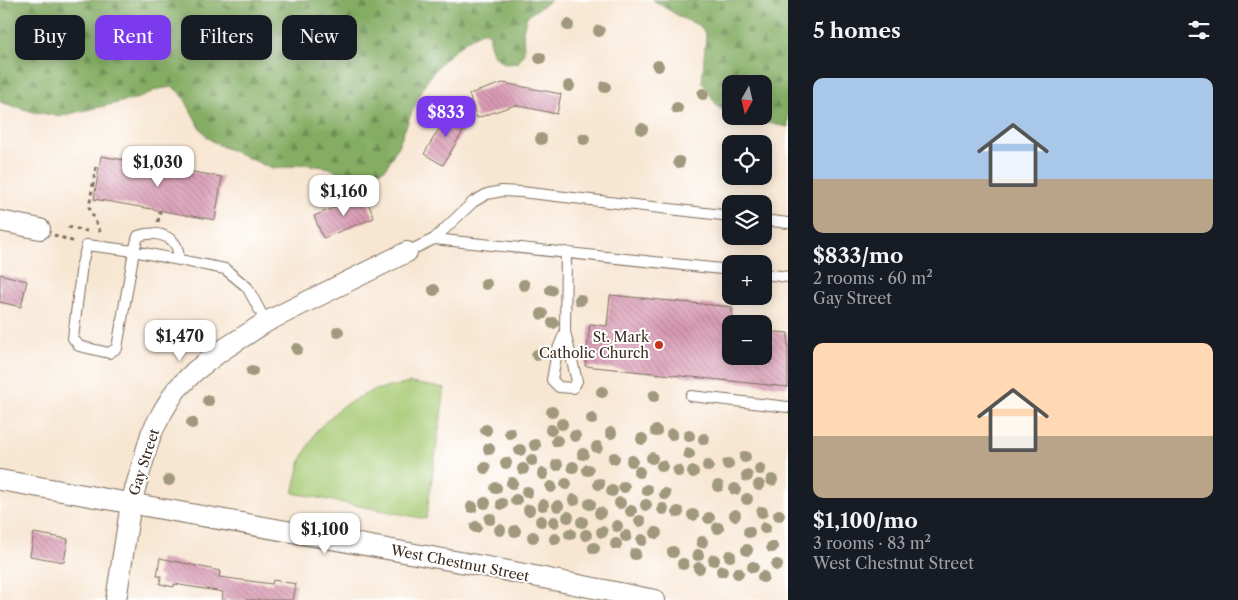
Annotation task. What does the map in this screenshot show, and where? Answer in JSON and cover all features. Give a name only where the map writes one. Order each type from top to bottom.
[{"type":"street","points":[[0,221],[40,229]]},
{"type":"street","name":"Gay Street","points":[[116,600],[131,503],[151,434],[176,390],[195,371],[221,351],[266,322],[407,252]]},
{"type":"street","name":"West Chestnut Street","points":[[0,480],[488,567],[655,600]]},
{"type":"lane","points":[[407,252],[434,239],[473,202],[487,194],[502,191],[722,215]]},
{"type":"lane","points":[[772,221],[788,223]]},
{"type":"lane","points":[[178,259],[179,250],[176,243],[168,237],[146,233],[138,236],[134,251],[117,348],[109,353],[79,346],[73,338],[82,264],[87,246],[134,251],[225,269],[247,287],[266,322]]},
{"type":"lane","points":[[434,239],[722,269]]},
{"type":"lane","points":[[565,332],[557,351],[552,380],[559,387],[573,388],[577,381],[565,332],[566,252]]},
{"type":"lane","points":[[772,275],[788,277]]},
{"type":"lane","points":[[691,396],[788,407]]},
{"type":"path","points":[[96,167],[89,207],[101,233],[100,247]]},
{"type":"path","points":[[40,229],[87,246]]},
{"type":"green space","points":[[0,0],[551,0],[527,16],[523,30],[524,52],[518,63],[505,64],[494,56],[490,44],[490,34],[484,31],[468,39],[441,62],[426,82],[398,146],[386,168],[367,178],[347,178],[330,168],[304,164],[273,169],[219,145],[209,139],[200,128],[183,96],[173,87],[158,89],[139,98],[60,116],[34,112],[0,102]]},
{"type":"green space","points":[[653,0],[788,0],[788,127],[772,124],[772,75],[722,75],[722,110],[718,107],[702,82],[706,34],[700,26],[680,17]]},
{"type":"green space","points":[[410,383],[445,388],[426,519],[293,493],[301,460],[317,430],[342,406],[374,390]]},
{"type":"building","points":[[503,83],[561,94],[557,114],[515,105],[477,118],[469,94]]},
{"type":"building","points":[[450,110],[469,121],[443,165],[424,154]]},
{"type":"building","points":[[101,156],[222,177],[215,220],[94,199]]},
{"type":"building","points":[[365,195],[374,218],[323,238],[314,216]]},
{"type":"building","points":[[0,274],[27,281],[21,307],[0,302]]},
{"type":"building","name":"St. Mark Catholic Church","points":[[610,295],[732,307],[732,315],[722,315],[722,365],[772,365],[772,332],[788,333],[788,387],[585,366],[590,324],[607,326]]},
{"type":"building","points":[[34,533],[68,539],[64,562],[30,556]]},
{"type":"building","points":[[160,558],[220,571],[219,577],[272,584],[273,580],[296,584],[293,600],[222,600],[223,592],[174,584],[174,587],[160,584],[161,576],[157,576]]},
{"type":"place","name":"St. Mark Catholic Church","points":[[659,345]]}]
